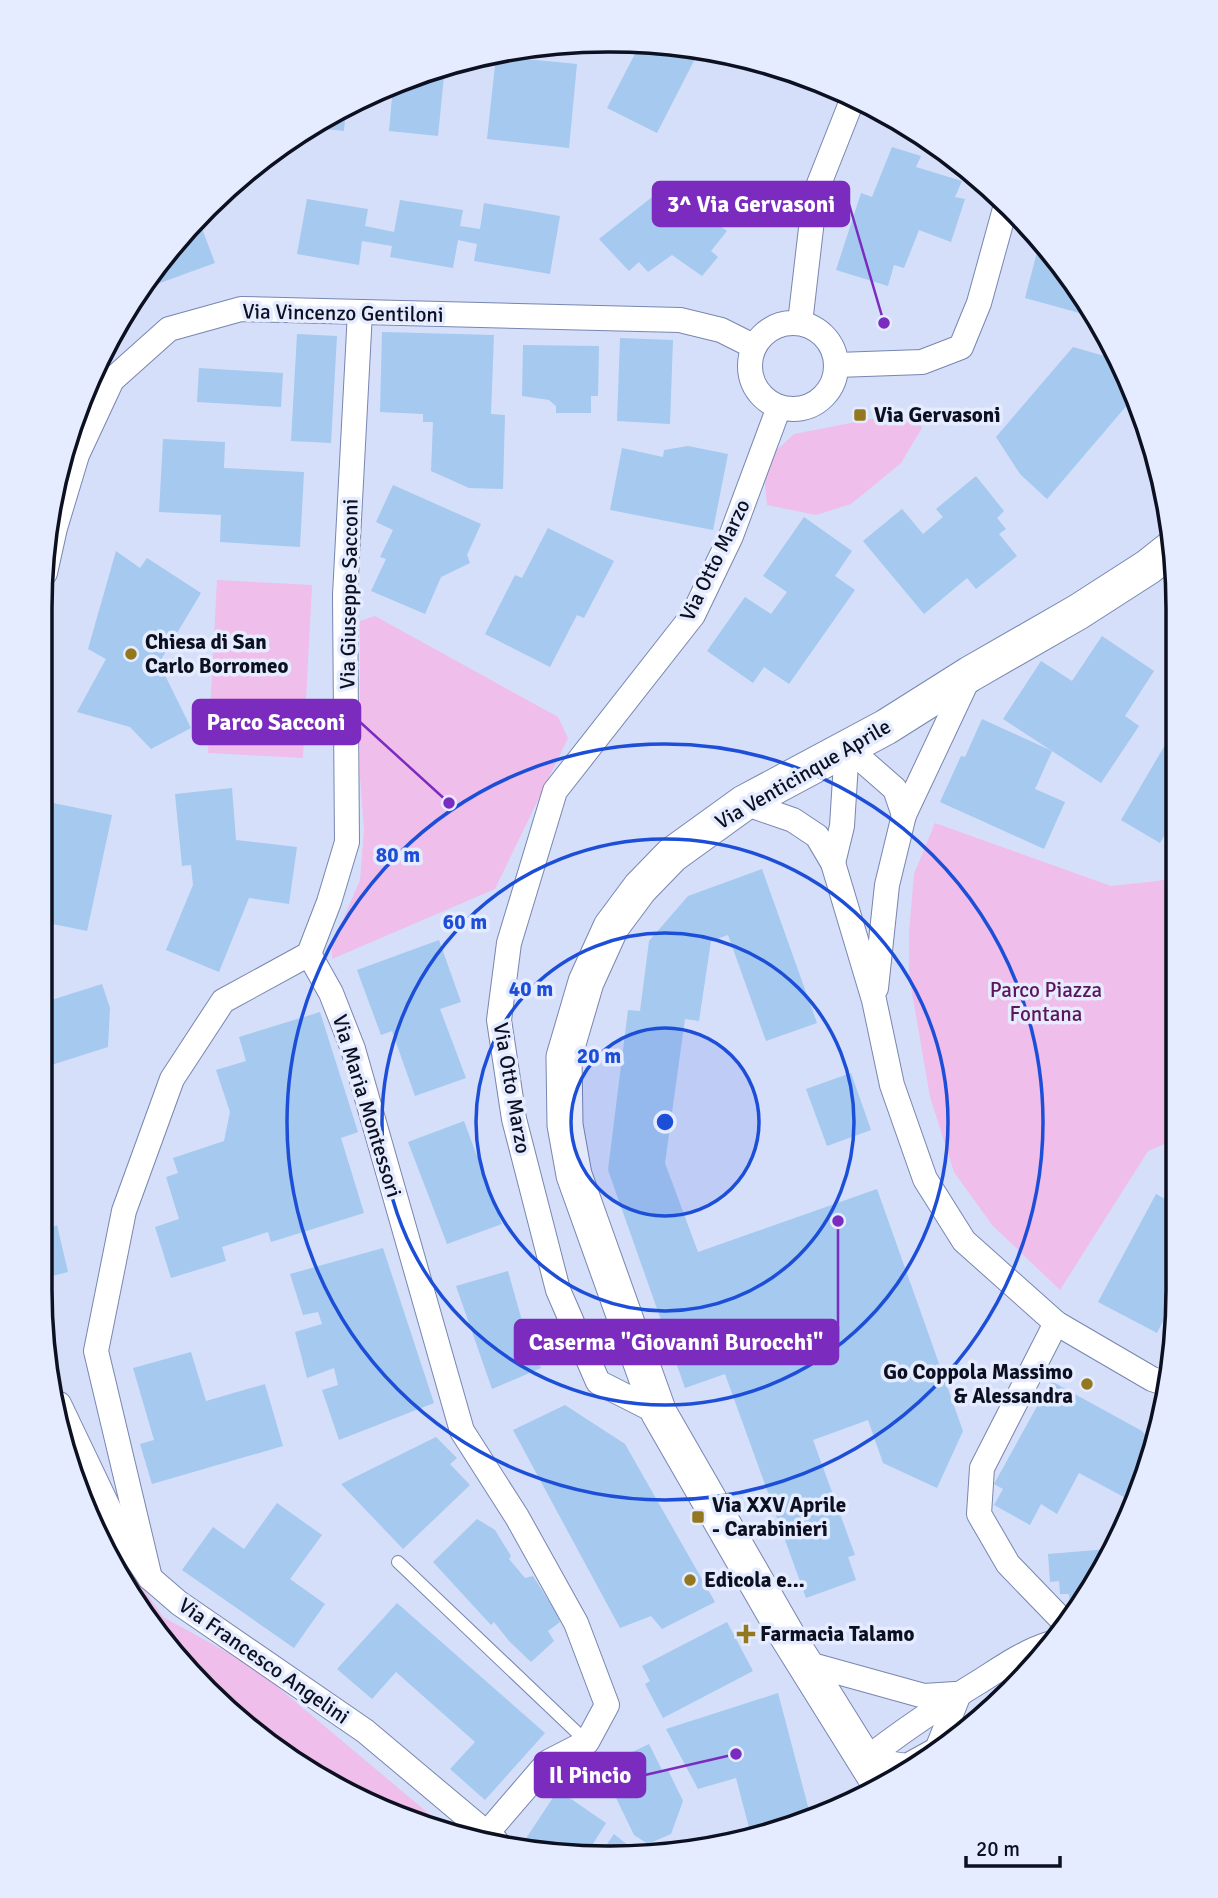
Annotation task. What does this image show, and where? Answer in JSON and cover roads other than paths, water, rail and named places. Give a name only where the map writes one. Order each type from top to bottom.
[{"type":"street","points":[[800,323],[815,194],[849,107]]},
{"type":"street","points":[[837,365],[922,362],[961,347],[979,303],[1003,215]]},
{"type":"street","name":"Via Vincenzo Gentiloni","points":[[62,503],[77,455],[112,380],[169,329],[242,309],[680,320],[721,330],[753,346]]},
{"type":"street","name":"Via Giuseppe Sacconi","points":[[309,954],[330,902],[347,842],[345,595],[360,312]]},
{"type":"street","points":[[787,322],[800,323],[814,328],[826,337],[834,351],[837,365],[831,387],[819,401],[805,407],[779,407],[765,400],[755,387],[750,370],[753,346],[766,331],[776,326],[787,322]]},
{"type":"street","name":"Via Otto Marzo","points":[[659,1413],[598,1382],[558,1290],[514,1119],[499,1020],[509,943],[555,791],[693,614],[731,537],[779,407]]},
{"type":"street","name":"Via Venticinque Aprile","points":[[872,1771],[788,1637],[659,1413],[574,1175],[565,1125],[564,1056],[586,982],[611,927],[640,888],[672,855],[744,803],[886,727],[970,674],[1078,612],[1163,555]]},
{"type":"street","points":[[874,1000],[887,885],[904,816],[970,674]]},
{"type":"street","points":[[848,747],[895,789],[904,816]]},
{"type":"street","points":[[833,863],[842,826],[848,747]]},
{"type":"street","points":[[744,803],[793,820],[817,836],[833,863],[874,1000],[892,1085],[925,1179],[964,1241],[1056,1323],[1158,1381]]},
{"type":"street","points":[[150,1577],[96,1351],[124,1211],[172,1079],[223,1001],[309,954]]},
{"type":"street","name":"Via Maria Montessori","points":[[309,954],[331,993],[353,1049],[462,1431],[517,1517],[576,1623],[607,1704],[587,1742]]},
{"type":"street","points":[[1056,1323],[982,1468],[979,1514],[1008,1564],[1059,1617]]},
{"type":"street","name":"Via Francesco Angelini","points":[[69,1426],[122,1536],[150,1577],[178,1603],[365,1731],[486,1832]]},
{"type":"street","points":[[872,1771],[910,1725],[1033,1649]]},
{"type":"street","points":[[805,1663],[924,1696],[959,1694]]},
{"type":"street","points":[[943,1735],[959,1694]]},
{"type":"street","points":[[494,1834],[548,1762],[587,1742]]},
{"type":"street","points":[[872,1771],[892,1768]]},
{"type":"lane","points":[[398,1562],[587,1742]]},
{"type":"place","name":"3^ Via Gervasoni","points":[[884,323]]},
{"type":"place","name":"Via Gervasoni","points":[[860,415]]},
{"type":"place","name":"Chiesa di San Carlo Borromeo","points":[[131,654]]},
{"type":"place","name":"Parco Sacconi","points":[[449,803]]},
{"type":"place","name":"Caserma \"Giovanni Burocchi\"","points":[[838,1221]]},
{"type":"place","name":"Go Coppola Massimo & Alessandra","points":[[1087,1384]]},
{"type":"place","name":"Via XXV Aprile - Carabinieri","points":[[698,1517]]},
{"type":"place","name":"Edicola e...","points":[[690,1580]]},
{"type":"place","name":"Farmacia Talamo","points":[[746,1634]]},
{"type":"place","name":"Il Pincio","points":[[736,1754]]},
{"type":"park label","name":"Parco Piazza Fontana","points":[[1046,1002]]}]
